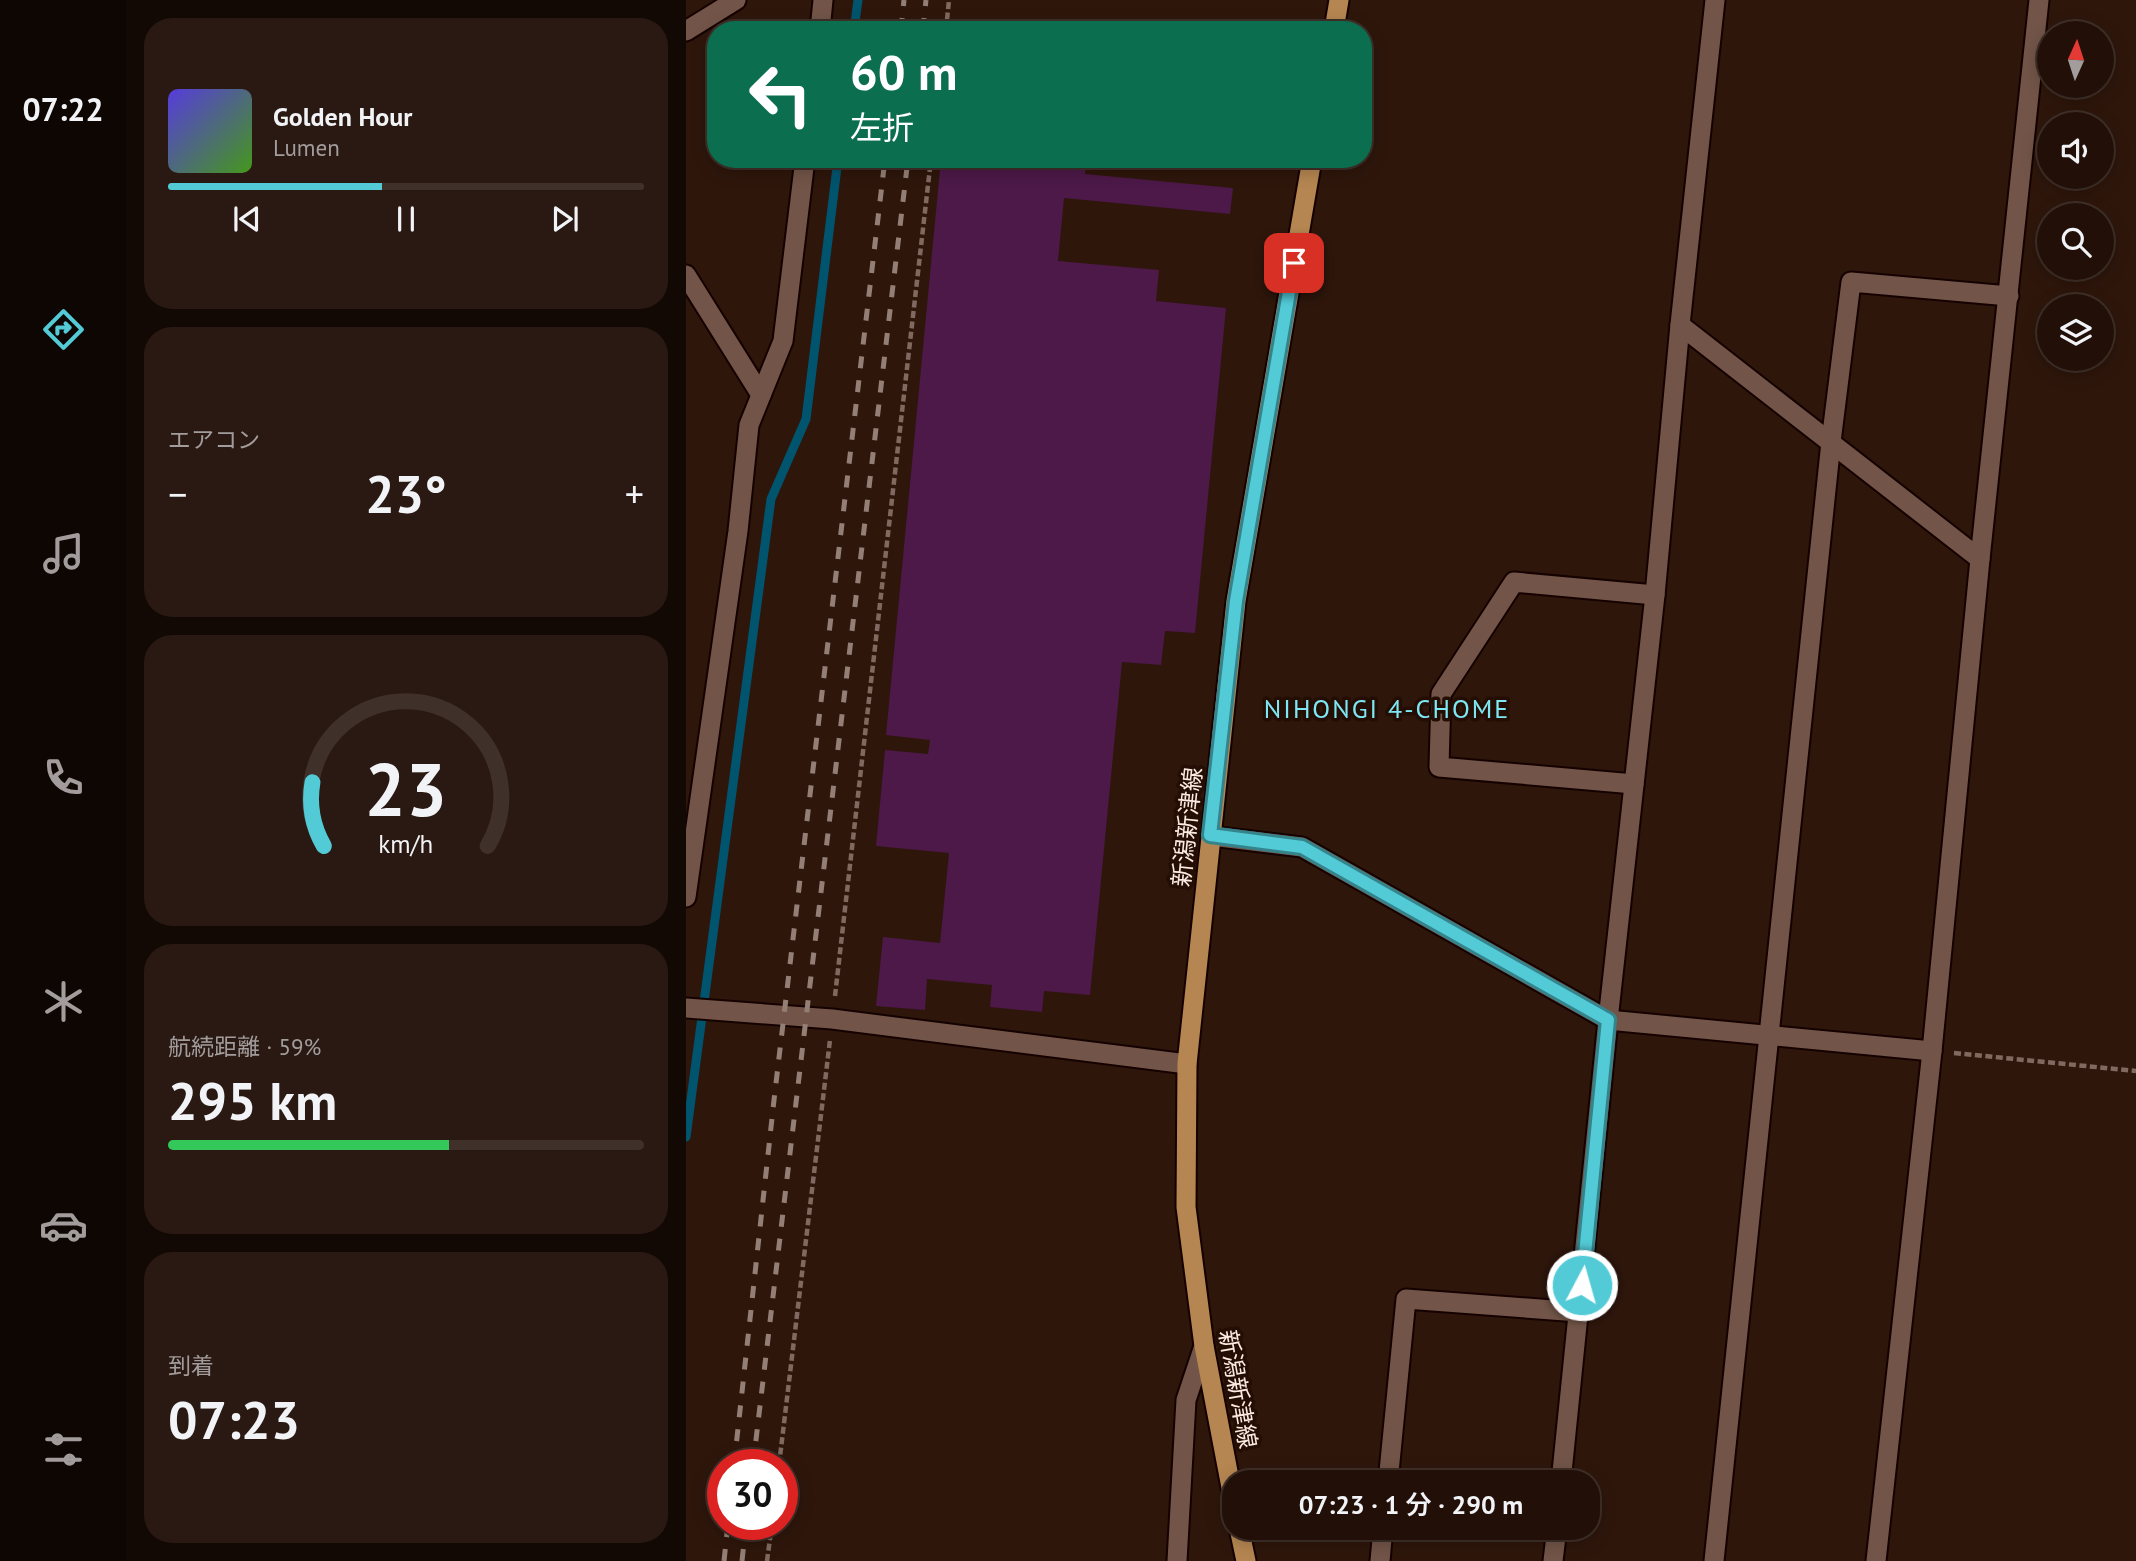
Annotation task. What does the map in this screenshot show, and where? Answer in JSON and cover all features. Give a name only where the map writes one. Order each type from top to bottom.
[{"type":"main road","points":[[1336,21],[1339,0]]},
{"type":"main road","name":"新潟新津線","points":[[1228,1470],[1204,1346],[1186,1207],[1187,1064],[1236,601],[1310,168]]},
{"type":"main road","points":[[1242,1540],[1247,1561]]},
{"type":"street","points":[[686,32],[736,0]]},
{"type":"street","points":[[821,21],[823,0]]},
{"type":"street","points":[[1562,1470],[1655,595],[1679,325],[1715,0]]},
{"type":"street","points":[[1876,1561],[1932,1051],[2039,0]]},
{"type":"street","points":[[686,897],[738,531],[749,425],[783,341],[804,168]]},
{"type":"street","points":[[686,275],[761,395]]},
{"type":"street","points":[[1714,1561],[1831,442],[1851,282],[2010,296]]},
{"type":"street","points":[[1679,325],[1980,559]]},
{"type":"street","points":[[1634,784],[1439,767],[1441,694],[1514,582],[1655,595]]},
{"type":"street","points":[[1210,835],[1302,847],[1608,1020],[1932,1051]]},
{"type":"street","points":[[686,1007],[832,1019],[1187,1064]]},
{"type":"street","points":[[1389,1470],[1406,1298],[1579,1312]]},
{"type":"street","points":[[1177,1561],[1186,1400],[1204,1346]]},
{"type":"street","points":[[1380,1561],[1383,1540]]},
{"type":"street","points":[[1553,1561],[1555,1540]]},
{"type":"path","points":[[947,21],[949,0]]},
{"type":"path","points":[[781,1449],[930,168]]},
{"type":"path","points":[[1932,1051],[2136,1071]]},
{"type":"path","points":[[767,1561],[770,1540]]},
{"type":"building","points":[[940,168],[1085,168],[1085,174],[1233,188],[1230,214],[1064,198],[1058,261],[1159,270],[1156,301],[1226,308],[1195,633],[1165,631],[1161,665],[1122,662],[1090,995],[1044,991],[1042,1012],[990,1007],[992,985],[927,979],[925,1010],[876,1006],[883,937],[940,943],[949,853],[876,846],[885,750],[928,754],[930,740],[886,735]]},
{"type":"waterway","points":[[855,21],[858,0]]},
{"type":"waterway","points":[[686,1137],[771,499],[806,419],[837,168]]},
{"type":"railway","points":[[902,21],[904,0]]},
{"type":"railway","points":[[924,21],[926,0]]},
{"type":"railway","points":[[736,1449],[774,1100],[884,168]]},
{"type":"railway","points":[[755,1449],[907,168]]},
{"type":"railway","points":[[724,1561],[726,1540]]},
{"type":"railway","points":[[742,1561],[744,1540]]},
{"type":"district","name":"NIHONGI 4-CHOME","points":[[1387,708]]},
{"type":"route","points":[[1294,263],[1236,601],[1210,835],[1302,847],[1608,1020],[1582,1285]]}]
